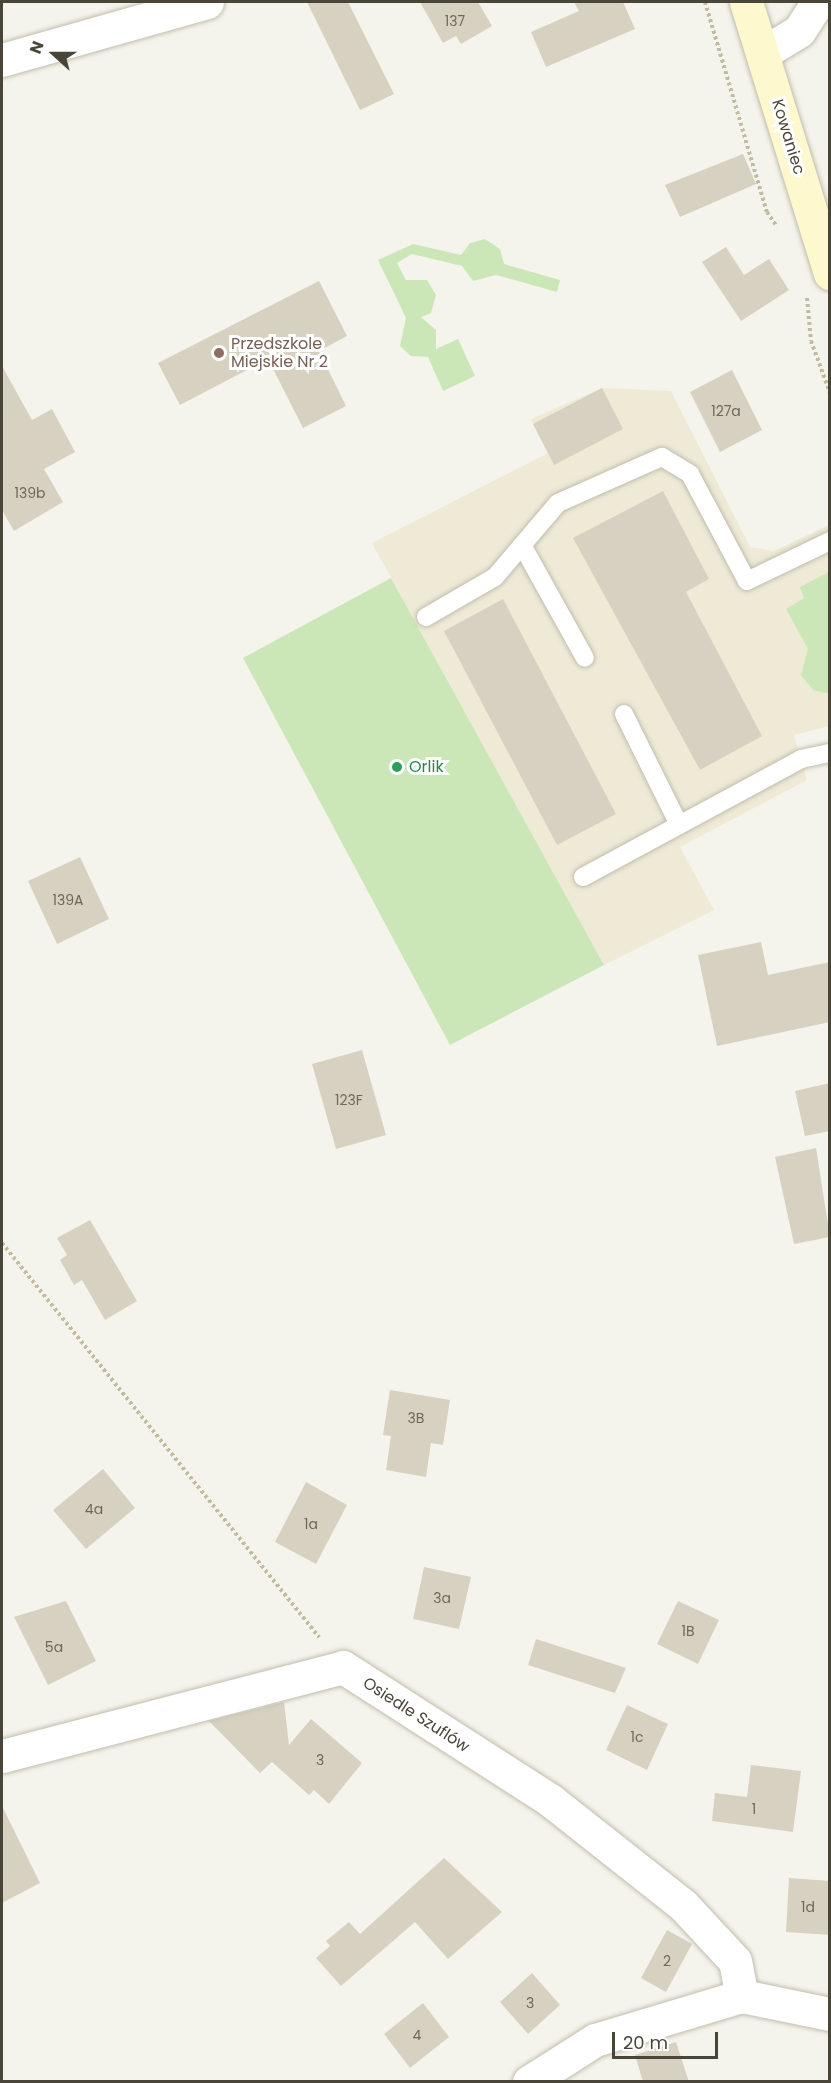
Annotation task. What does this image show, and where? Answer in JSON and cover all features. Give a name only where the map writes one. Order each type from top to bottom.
[{"type":"street","points":[[2,60],[174,7],[207,2]]},
{"type":"street","name":"Kowaniec","points":[[746,2],[830,273]]},
{"type":"street","points":[[763,53],[799,31],[818,2]]},
{"type":"street","points":[[2,1756],[343,1667]]},
{"type":"street","name":"Osiedle Szuflów","points":[[343,1667],[550,1800],[682,1905],[735,1961],[742,1996]]},
{"type":"street","points":[[530,2082],[595,2040],[742,1996],[830,2014]]},
{"type":"lane","points":[[426,617],[495,577],[558,503],[662,457],[690,474],[747,581],[830,541]]},
{"type":"lane","points":[[522,545],[585,658]]},
{"type":"lane","points":[[624,714],[679,825]]},
{"type":"lane","points":[[583,877],[801,759],[830,753]]},
{"type":"path","points":[[2,1243],[343,1667]]},
{"type":"shaded area","points":[[602,388],[671,391],[750,547],[774,551],[829,525],[829,726],[794,735],[807,780],[680,847],[714,910],[604,965],[372,543],[548,453],[531,419]]},
{"type":"green space","points":[[485,239],[500,249],[504,264],[560,280],[557,292],[496,275],[473,281],[462,266],[412,254],[397,263],[406,280],[427,280],[436,295],[431,313],[421,317],[436,330],[436,349],[458,339],[475,376],[443,391],[428,357],[411,356],[400,346],[406,318],[378,260],[413,244],[461,255],[470,243]]},
{"type":"green space","points":[[829,572],[830,692],[825,693],[813,690],[801,675],[808,649],[786,609],[804,598],[800,587]]},
{"type":"green space","name":"Orlik","points":[[391,578],[604,965],[450,1045],[243,658]]},
{"type":"building","points":[[307,2],[348,2],[394,94],[360,110]]},
{"type":"building","points":[[420,2],[478,2],[492,26],[461,44],[456,36],[443,43]]},
{"type":"building","points":[[574,2],[623,2],[635,29],[546,67],[531,32],[579,11]]},
{"type":"building","points":[[743,154],[756,184],[680,217],[665,185]]},
{"type":"building","points":[[726,247],[744,275],[769,259],[789,290],[741,321],[702,262]]},
{"type":"building","name":"Przedszkole Miejskie Nr 2","points":[[319,281],[347,336],[319,351],[346,406],[303,428],[268,359],[180,405],[158,363]]},
{"type":"building","points":[[2,366],[32,420],[52,409],[75,452],[44,469],[63,502],[14,531],[2,510]]},
{"type":"building","points":[[732,370],[762,430],[720,452],[690,392]]},
{"type":"building","points":[[602,388],[623,429],[554,465],[533,424]]},
{"type":"building","points":[[663,491],[709,579],[686,592],[762,736],[700,770],[573,538]]},
{"type":"building","points":[[503,599],[616,814],[557,845],[444,631]]},
{"type":"building","points":[[80,857],[109,919],[57,944],[28,881]]},
{"type":"building","points":[[761,942],[768,975],[830,962],[830,1022],[717,1046],[698,955]]},
{"type":"building","points":[[362,1050],[386,1135],[336,1149],[312,1064]]},
{"type":"building","points":[[830,1083],[830,1131],[805,1136],[795,1091]]},
{"type":"building","points":[[816,1148],[830,1237],[794,1244],[775,1157]]},
{"type":"building","points":[[90,1220],[137,1301],[105,1320],[82,1280],[74,1285],[60,1260],[67,1255],[57,1238]]},
{"type":"building","points":[[390,1390],[450,1400],[443,1445],[431,1443],[426,1477],[386,1470],[391,1436],[383,1435]]},
{"type":"building","points":[[103,1469],[135,1508],[86,1549],[53,1510]]},
{"type":"building","points":[[306,1482],[347,1505],[316,1564],[275,1542]]},
{"type":"building","points":[[424,1567],[471,1577],[459,1629],[413,1619]]},
{"type":"building","points":[[66,1601],[96,1661],[48,1685],[14,1617]]},
{"type":"building","points":[[678,1601],[719,1620],[698,1664],[657,1644]]},
{"type":"building","points":[[536,1639],[626,1668],[615,1693],[528,1665]]},
{"type":"building","points":[[284,1702],[289,1745],[311,1719],[362,1763],[329,1804],[314,1790],[309,1795],[272,1762],[260,1773],[209,1721]]},
{"type":"building","points":[[627,1705],[668,1724],[647,1770],[606,1750]]},
{"type":"building","points":[[751,1765],[801,1771],[793,1832],[712,1821],[715,1793],[747,1797]]},
{"type":"building","points":[[2,1806],[40,1883],[2,1903]]},
{"type":"building","points":[[444,1858],[502,1912],[448,1959],[415,1922],[341,1986],[316,1958],[330,1946],[326,1941],[349,1922],[360,1934]]},
{"type":"building","points":[[789,1878],[830,1881],[830,1935],[786,1932]]},
{"type":"building","points":[[667,1930],[692,1944],[666,1992],[641,1978]]},
{"type":"building","points":[[532,1973],[560,2005],[528,2034],[500,2002]]},
{"type":"building","points":[[423,2003],[449,2037],[410,2068],[384,2034]]},
{"type":"building","points":[[676,2042],[689,2082],[643,2082],[635,2055]]},
{"type":"place","name":"Przedszkole Miejskie Nr 2","points":[[219,353]]},
{"type":"place","name":"Orlik","points":[[397,767]]}]
